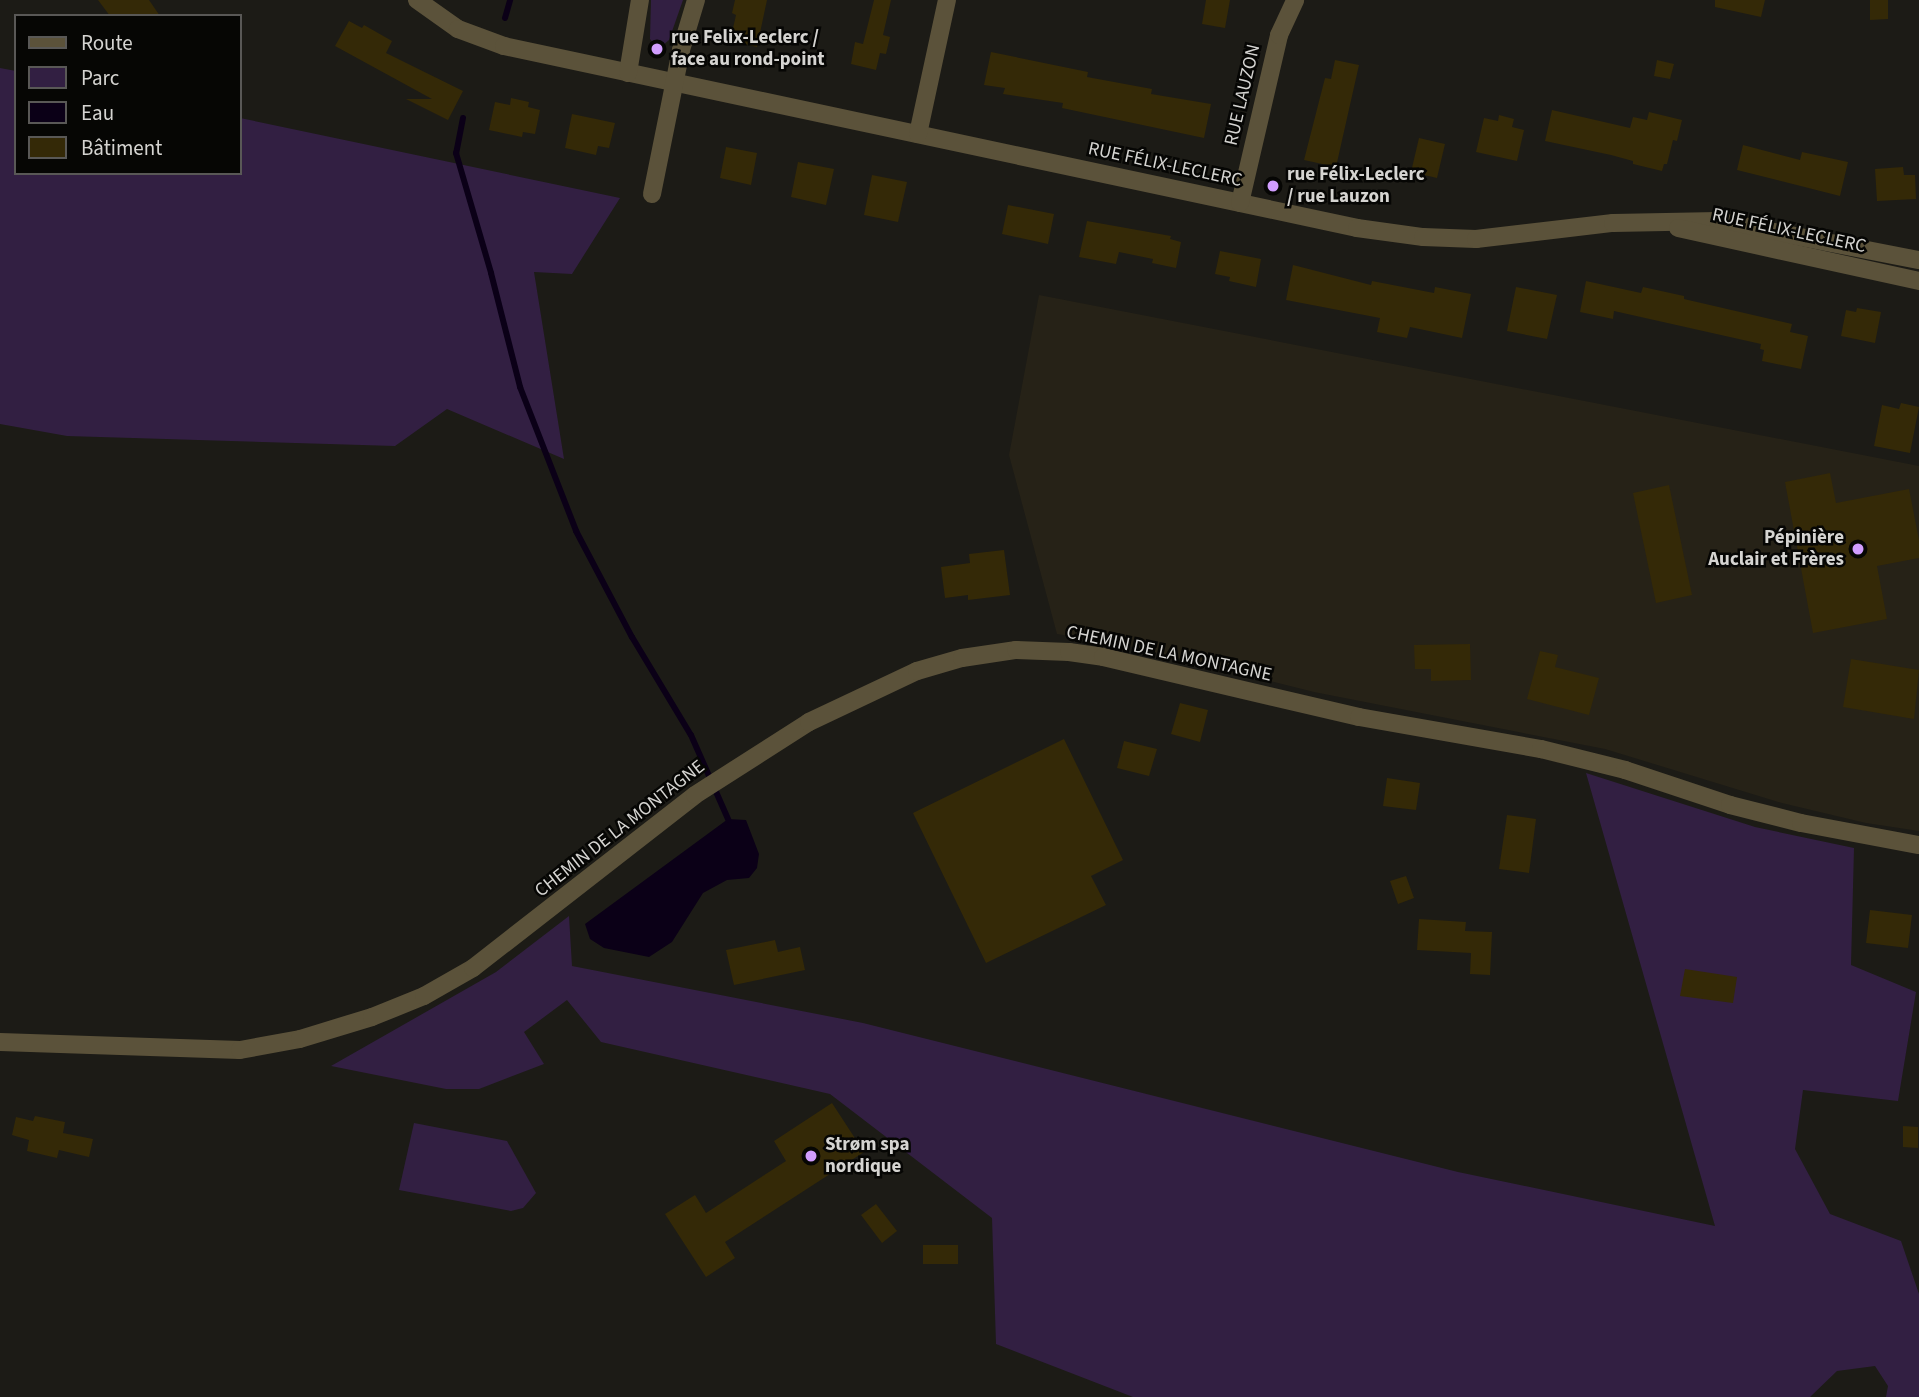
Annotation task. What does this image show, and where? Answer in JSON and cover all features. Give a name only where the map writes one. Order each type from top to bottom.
[{"type":"street","name":"RUE FÉLIX-LECLERC","points":[[417,0],[458,29],[487,41],[1357,228],[1457,239],[1651,222],[1730,223],[1919,260]]},
{"type":"street","points":[[628,73],[640,0]]},
{"type":"street","points":[[652,194],[675,83],[696,0]]},
{"type":"street","points":[[918,134],[947,0]]},
{"type":"street","name":"RUE LAUZON","points":[[1240,203],[1279,35],[1295,0]]},
{"type":"street","name":"RUE FÉLIX-LECLERC","points":[[1651,222],[1919,281]]},
{"type":"street","name":"CHEMIN DE LA MONTAGNE","points":[[0,1042],[240,1050],[349,1026],[424,996],[473,968],[695,795],[809,722],[917,671],[989,653],[1046,650],[1103,657],[1359,717],[1597,762],[1741,808],[1801,823],[1919,845]]},
{"type":"shaded area","name":"Pépinière Auclair et Frères","points":[[1039,295],[1919,466],[1919,831],[1866,823],[1782,803],[1605,749],[1314,692],[1116,643],[1057,634],[1009,455]]},
{"type":"green space","points":[[651,0],[683,0],[669,40],[662,46],[656,46],[650,39]]},
{"type":"green space","points":[[0,68],[14,71],[14,175],[242,175],[242,118],[620,198],[572,274],[534,272],[564,459],[447,409],[395,446],[67,436],[0,424]]},
{"type":"green space","points":[[1586,773],[1755,827],[1854,848],[1851,965],[1916,992],[1898,1101],[1803,1090],[1795,1149],[1830,1214],[1901,1241],[1919,1294],[1919,1397],[1886,1397],[1888,1386],[1875,1366],[1837,1371],[1810,1397],[1133,1397],[996,1344],[992,1218],[830,1094],[601,1042],[567,1000],[524,1032],[544,1064],[479,1089],[446,1089],[331,1066],[496,972],[569,916],[572,966],[863,1023],[1458,1172],[1715,1226]]},
{"type":"green space","points":[[414,1123],[507,1141],[536,1193],[523,1208],[511,1211],[399,1190]]},
{"type":"water","points":[[728,819],[746,820],[759,854],[757,868],[749,878],[727,880],[703,893],[672,942],[649,957],[604,948],[590,939],[585,924]]},
{"type":"building","points":[[98,0],[149,0],[159,14],[108,14]]},
{"type":"building","points":[[735,0],[767,0],[757,47],[730,41],[736,15],[732,13]]},
{"type":"building","points":[[874,0],[891,0],[883,35],[890,37],[886,54],[880,53],[876,70],[851,64],[855,42],[863,44]]},
{"type":"building","points":[[1206,0],[1230,0],[1225,28],[1202,24]]},
{"type":"building","points":[[1715,0],[1765,0],[1761,17],[1715,7]]},
{"type":"building","points":[[1870,0],[1888,0],[1888,19],[1870,20]]},
{"type":"building","points":[[349,21],[362,28],[364,25],[392,41],[386,53],[463,91],[448,120],[406,99],[432,99],[335,46]]},
{"type":"building","points":[[991,52],[1088,72],[1087,77],[1152,89],[1151,94],[1211,104],[1204,138],[1062,108],[1063,103],[1003,94],[1005,88],[984,85]]},
{"type":"building","points":[[1335,60],[1359,65],[1336,167],[1304,160],[1325,78],[1331,79]]},
{"type":"building","points":[[1657,60],[1674,64],[1670,79],[1654,76]]},
{"type":"building","points":[[511,98],[529,102],[528,107],[540,110],[535,134],[523,132],[522,137],[489,130],[495,102],[510,105]]},
{"type":"building","points":[[1552,110],[1630,128],[1633,117],[1647,120],[1649,112],[1682,120],[1677,141],[1673,140],[1667,164],[1664,164],[1662,171],[1611,155],[1545,141]]},
{"type":"building","points":[[572,114],[615,123],[609,148],[598,146],[596,155],[565,148]]},
{"type":"building","points":[[1499,115],[1514,119],[1512,127],[1524,130],[1517,161],[1476,152],[1484,118],[1498,121]]},
{"type":"building","points":[[1419,138],[1445,144],[1437,178],[1411,172]]},
{"type":"building","points":[[1743,145],[1800,160],[1802,152],[1848,162],[1840,196],[1737,170]]},
{"type":"building","points":[[726,147],[757,153],[751,185],[720,178]]},
{"type":"building","points":[[798,162],[834,169],[826,205],[791,197]]},
{"type":"building","points":[[1903,167],[1904,175],[1915,175],[1916,199],[1877,201],[1875,169]]},
{"type":"building","points":[[872,175],[907,182],[898,222],[864,215]]},
{"type":"building","points":[[1008,205],[1054,214],[1048,244],[1002,234]]},
{"type":"building","points":[[1087,221],[1171,236],[1170,239],[1181,242],[1176,268],[1152,263],[1153,259],[1119,252],[1116,264],[1079,257]]},
{"type":"building","points":[[1220,251],[1261,259],[1256,287],[1229,281],[1230,277],[1215,274]]},
{"type":"building","points":[[1293,265],[1371,285],[1372,281],[1434,293],[1435,287],[1471,294],[1462,338],[1410,327],[1407,338],[1377,332],[1380,318],[1286,300]]},
{"type":"building","points":[[1586,281],[1641,293],[1643,287],[1792,324],[1790,332],[1808,336],[1801,369],[1762,361],[1764,350],[1760,349],[1761,344],[1614,311],[1613,319],[1580,312]]},
{"type":"building","points":[[1516,287],[1557,295],[1547,339],[1507,331]]},
{"type":"building","points":[[1857,308],[1881,312],[1875,343],[1841,336],[1846,310],[1856,312]]},
{"type":"building","points":[[1901,403],[1919,407],[1910,453],[1874,446],[1882,405],[1899,409]]},
{"type":"building","name":"Pépinière Auclair et Frères","points":[[1830,473],[1836,503],[1909,489],[1919,540],[1919,558],[1877,566],[1887,619],[1813,633],[1785,482]]},
{"type":"building","points":[[1669,485],[1692,595],[1656,603],[1633,493]]},
{"type":"building","points":[[1004,550],[1010,595],[968,600],[968,595],[945,598],[941,567],[970,563],[969,554]]},
{"type":"building","points":[[1470,644],[1471,680],[1431,681],[1431,669],[1415,669],[1414,645]]},
{"type":"building","points":[[1540,651],[1558,655],[1555,667],[1599,678],[1589,715],[1527,699]]},
{"type":"building","points":[[1851,659],[1919,670],[1914,719],[1843,707]]},
{"type":"building","points":[[1180,703],[1208,710],[1200,742],[1171,734]]},
{"type":"building","points":[[1064,739],[1123,860],[1091,876],[1106,905],[986,963],[913,813]]},
{"type":"building","points":[[1124,741],[1157,749],[1149,776],[1117,768]]},
{"type":"building","points":[[1387,778],[1420,783],[1416,810],[1383,806]]},
{"type":"building","points":[[1507,815],[1536,819],[1529,873],[1499,869]]},
{"type":"building","points":[[1406,876],[1414,898],[1398,904],[1390,881]]},
{"type":"building","points":[[1870,910],[1912,915],[1908,948],[1866,943]]},
{"type":"building","points":[[1419,919],[1466,922],[1465,931],[1492,932],[1490,975],[1470,974],[1471,953],[1417,950]]},
{"type":"building","points":[[775,940],[778,952],[800,947],[805,970],[734,985],[726,950]]},
{"type":"building","points":[[1685,969],[1737,977],[1733,1003],[1680,996]]},
{"type":"building","points":[[832,1103],[864,1152],[725,1242],[735,1258],[706,1277],[665,1214],[695,1195],[706,1213],[786,1161],[774,1141]]},
{"type":"building","points":[[35,1116],[65,1122],[63,1133],[93,1139],[89,1157],[59,1150],[57,1158],[27,1151],[29,1140],[12,1135],[16,1117],[33,1121]]},
{"type":"building","points":[[1903,1126],[1918,1127],[1918,1148],[1903,1147]]},
{"type":"building","points":[[876,1204],[897,1231],[882,1243],[861,1215]]},
{"type":"building","points":[[923,1245],[958,1245],[958,1264],[923,1264]]},
{"type":"waterway","points":[[505,18],[510,0]]},
{"type":"waterway","points":[[463,118],[456,153],[491,273],[520,387],[576,531],[632,637],[691,735],[728,819]]},
{"type":"place","name":"rue Felix-Leclerc / face au rond-point","points":[[657,49]]},
{"type":"place","name":"rue Félix-Leclerc / rue Lauzon","points":[[1273,186]]},
{"type":"place","name":"Pépinière Auclair et Frères","points":[[1858,549]]},
{"type":"place","name":"Strøm spa nordique","points":[[811,1156]]}]
